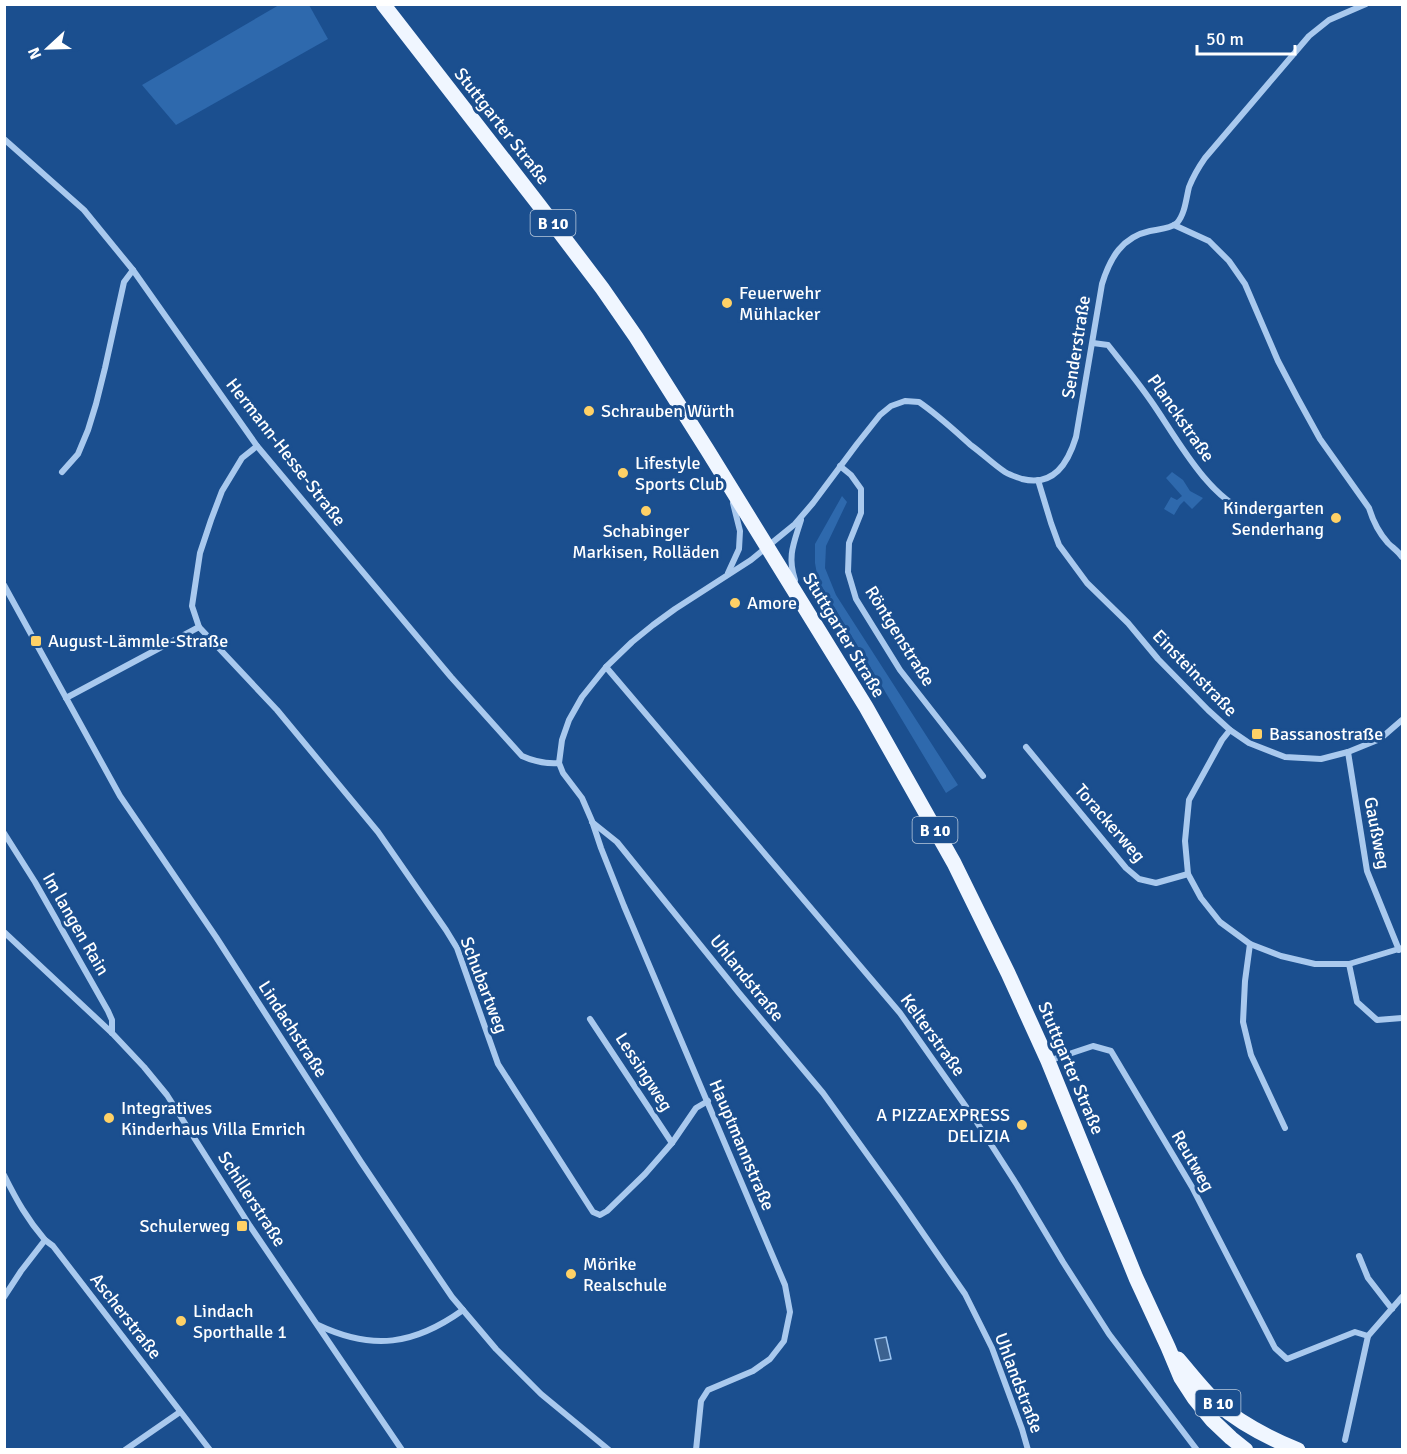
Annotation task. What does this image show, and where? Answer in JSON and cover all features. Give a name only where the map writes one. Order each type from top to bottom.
[{"type":"main road","name":"Stuttgarter Straße","points":[[383,4],[602,288],[662,376],[866,707],[954,863],[1003,962],[1048,1061],[1136,1278],[1181,1378],[1212,1420],[1236,1444],[1246,1449]]},
{"type":"main road","name":"Stuttgarter Straße","points":[[1168,1347],[1207,1393],[1230,1414],[1267,1437],[1298,1449]]},
{"type":"street","points":[[1366,4],[1329,20],[1309,36],[1198,167],[1189,188],[1183,212],[1174,225],[1209,241],[1229,261],[1245,284],[1278,361],[1320,439],[1369,508],[1373,522],[1402,557]]},
{"type":"street","name":"Hermann-Hesse-Straße","points":[[4,139],[78,203],[133,270],[257,446],[451,676],[522,756],[546,764],[559,763]]},
{"type":"street","name":"Senderstraße","points":[[1038,480],[1048,478],[1062,467],[1073,448],[1106,270],[1122,245],[1138,235],[1174,225]]},
{"type":"street","points":[[62,472],[78,454],[88,430],[101,386],[124,282],[133,270]]},
{"type":"street","name":"Planckstraße","points":[[1093,343],[1108,345],[1140,384],[1173,435],[1209,482],[1224,498],[1248,512]]},
{"type":"street","points":[[559,763],[568,720],[582,697],[606,667],[653,624],[767,548],[802,517],[880,416],[891,406],[912,400],[919,402],[1006,473],[1029,480],[1038,480]]},
{"type":"street","points":[[66,698],[200,627],[192,606],[201,553],[210,520],[222,491],[242,458],[257,446]]},
{"type":"street","name":"Röntgenstraße","points":[[840,466],[851,475],[861,489],[861,513],[849,543],[848,572],[856,599],[900,670],[983,776]]},
{"type":"street","points":[[721,472],[735,509],[740,531],[739,549],[728,573]]},
{"type":"street","name":"Einsteinstraße","points":[[1038,480],[1059,545],[1087,583],[1128,623],[1158,659],[1208,710],[1249,743],[1285,757],[1321,759],[1348,752],[1380,739],[1402,720]]},
{"type":"street","points":[[802,517],[790,559],[791,570],[805,608]]},
{"type":"street","name":"Lindachstraße","points":[[4,585],[120,796],[226,952],[407,1232],[452,1297],[496,1349],[541,1394],[609,1449]]},
{"type":"street","name":"Schubartweg","points":[[200,627],[278,710],[378,832],[446,930],[457,948],[498,1064],[593,1212],[600,1215],[607,1211],[645,1174],[672,1143],[696,1108],[708,1101]]},
{"type":"street","name":"Kelterstraße","points":[[606,667],[900,1013],[976,1121],[1109,1334],[1197,1449]]},
{"type":"street","points":[[1230,730],[1188,800],[1185,841],[1188,874],[1201,898],[1220,922],[1250,944],[1281,956],[1315,964],[1349,964],[1401,949]]},
{"type":"street","name":"Torackerweg","points":[[1026,747],[1126,868],[1138,879],[1156,883],[1188,874]]},
{"type":"street","name":"Gaußweg","points":[[1348,752],[1367,871],[1401,949]]},
{"type":"street","name":"Uhlandstraße","points":[[559,763],[562,773],[582,798],[592,821],[617,842],[823,1093],[965,1294],[992,1348],[1028,1449]]},
{"type":"street","name":"Hauptmannstraße","points":[[592,821],[624,906],[785,1285],[790,1312],[784,1341],[770,1359],[753,1371],[708,1390],[701,1401],[696,1449]]},
{"type":"street","name":"Im langen Rain","points":[[4,833],[35,882],[108,1011],[112,1020],[112,1033]]},
{"type":"street","name":"Schillerstraße","points":[[4,932],[112,1033],[167,1095],[250,1226],[402,1449]]},
{"type":"street","points":[[1250,944],[1243,1022],[1251,1055],[1285,1128]]},
{"type":"street","points":[[1349,964],[1356,1002],[1377,1020],[1402,1018]]},
{"type":"street","name":"Lessingweg","points":[[590,1018],[672,1143]]},
{"type":"street","name":"Reutweg","points":[[1048,1061],[1093,1046],[1111,1051],[1192,1187],[1275,1348],[1287,1359],[1354,1332],[1368,1336]]},
{"type":"street","name":"Ascherstraße","points":[[4,1175],[30,1222],[53,1246],[210,1449]]},
{"type":"street","points":[[4,1297],[45,1240]]},
{"type":"street","points":[[1359,1256],[1368,1278],[1392,1310]]},
{"type":"street","points":[[1346,1440],[1368,1336],[1402,1297]]},
{"type":"street","points":[[317,1324],[332,1332],[376,1342],[406,1339],[437,1327],[463,1310]]},
{"type":"street","points":[[125,1449],[180,1412]]},
{"type":"shaded area","points":[[279,5],[309,5],[328,39],[176,125],[142,85]]},
{"type":"shaded area","points":[[1172,472],[1183,480],[1190,491],[1203,498],[1192,509],[1184,501],[1174,515],[1164,509],[1171,497],[1177,500],[1182,496],[1166,478]]},
{"type":"shaded area","points":[[842,496],[847,502],[826,546],[825,568],[836,595],[958,785],[946,793],[818,580],[815,544]]},
{"type":"shaded area","points":[[886,1337],[891,1359],[880,1361],[875,1339]]},
{"type":"place","name":"Feuerwehr Mühlacker","points":[[727,303]]},
{"type":"place","name":"Schrauben Würth","points":[[589,411]]},
{"type":"place","name":"Lifestyle Sports Club","points":[[623,473]]},
{"type":"place","name":"Schabinger Markisen, Rolläden","points":[[646,511]]},
{"type":"place","name":"Kindergarten Senderhang","points":[[1336,518]]},
{"type":"place","name":"Amore","points":[[735,603]]},
{"type":"place","name":"August-Lämmle-Straße","points":[[36,641]]},
{"type":"place","name":"Bassanostraße","points":[[1257,734]]},
{"type":"place","name":"Integratives Kinderhaus Villa Emrich","points":[[109,1118]]},
{"type":"place","name":"A PIZZAEXPRESS DELIZIA","points":[[1022,1125]]},
{"type":"place","name":"Schulerweg","points":[[242,1226]]},
{"type":"place","name":"Mörike Realschule","points":[[571,1274]]},
{"type":"place","name":"Lindach Sporthalle 1","points":[[181,1321]]}]
